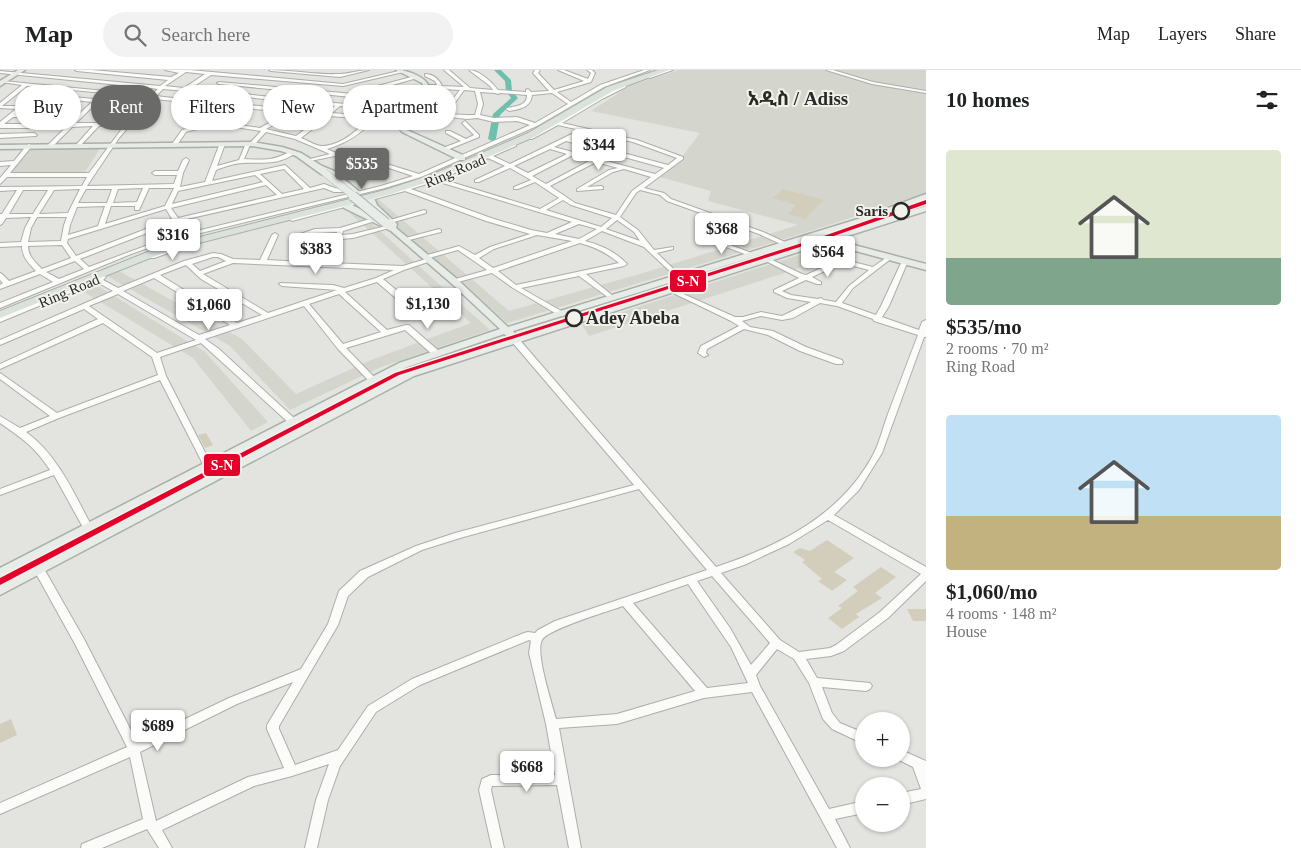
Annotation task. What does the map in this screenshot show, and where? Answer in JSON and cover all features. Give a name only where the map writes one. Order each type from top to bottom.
[{"type":"highway","name":"Ring Road","points":[[1,306],[164,245],[386,189],[428,176],[540,126],[606,88],[657,70]]},
{"type":"highway","name":"Ring Road","points":[[0,315],[164,249],[388,192],[434,177],[531,135],[610,89],[665,70]]},
{"type":"main road","points":[[400,70],[426,83],[425,85]]},
{"type":"main road","points":[[2,83],[19,72]]},
{"type":"main road","points":[[403,130],[462,158]]},
{"type":"main road","points":[[0,147],[250,144],[294,152],[309,158],[345,191],[406,239],[507,330],[515,340]]},
{"type":"main road","points":[[322,170],[331,173],[357,193]]},
{"type":"main road","points":[[0,574],[292,421],[403,366],[491,335],[611,297],[680,278],[887,212],[926,196]]},
{"type":"main road","points":[[371,200],[389,225]]},
{"type":"main road","points":[[347,206],[373,220],[389,225]]},
{"type":"main road","points":[[0,590],[405,377],[926,208]]},
{"type":"main road","points":[[831,239],[890,257],[926,265]]},
{"type":"main road","points":[[831,239],[926,265]]},
{"type":"main road","points":[[491,335],[501,345]]},
{"type":"street","points":[[76,70],[108,76],[148,76],[173,79]]},
{"type":"street","points":[[168,70],[212,72],[345,85],[400,70]]},
{"type":"street","points":[[216,85],[238,70]]},
{"type":"street","points":[[271,70],[340,76],[367,70]]},
{"type":"street","points":[[324,75],[328,70]]},
{"type":"street","points":[[385,85],[445,70],[470,90]]},
{"type":"street","points":[[471,70],[492,85],[498,93]]},
{"type":"street","points":[[560,70],[589,81]]},
{"type":"street","points":[[456,89],[510,94],[553,92],[589,81],[593,74],[589,70]]},
{"type":"street","name":"Ring Road","points":[[357,193],[419,176],[462,158],[535,125],[602,86],[646,70]]},
{"type":"street","name":"Ring Road","points":[[0,320],[147,258],[196,243],[371,200],[437,180],[560,124],[619,88],[671,70]]},
{"type":"street","points":[[828,70],[872,83],[926,92]]},
{"type":"street","points":[[161,88],[186,71]]},
{"type":"street","points":[[268,85],[286,71]]},
{"type":"street","points":[[535,71],[553,92],[571,104]]},
{"type":"street","points":[[0,72],[19,72],[59,78],[135,85],[148,76]]},
{"type":"street","points":[[192,85],[212,72]]},
{"type":"street","points":[[48,85],[66,74]]},
{"type":"street","points":[[427,75],[439,82],[440,85]]},
{"type":"street","points":[[330,84],[340,76]]},
{"type":"street","points":[[542,80],[550,83]]},
{"type":"street","points":[[2,83],[36,85]]},
{"type":"street","points":[[219,83],[263,88]]},
{"type":"street","points":[[0,106],[26,84]]},
{"type":"street","points":[[559,85],[568,87]]},
{"type":"street","points":[[161,88],[171,89]]},
{"type":"street","points":[[253,96],[263,89]]},
{"type":"street","points":[[456,98],[463,89]]},
{"type":"street","points":[[477,91],[481,98],[477,116]]},
{"type":"street","points":[[509,108],[521,107],[528,103],[529,92]]},
{"type":"street","points":[[253,96],[263,97]]},
{"type":"street","points":[[333,104],[343,105]]},
{"type":"street","points":[[81,115],[91,105]]},
{"type":"street","points":[[333,109],[339,105]]},
{"type":"street","points":[[0,106],[15,107]]},
{"type":"street","points":[[0,126],[3,121],[13,115]]},
{"type":"street","points":[[456,115],[477,116],[492,120],[514,119],[535,125]]},
{"type":"street","points":[[445,150],[477,136],[465,123]]},
{"type":"street","points":[[454,281],[492,271],[580,240],[602,229],[617,217],[639,188],[681,158],[635,141],[560,124]]},
{"type":"street","points":[[0,126],[15,126]]},
{"type":"street","points":[[3,178],[40,130]]},
{"type":"street","points":[[50,146],[66,130]]},
{"type":"street","points":[[78,146],[92,130]]},
{"type":"street","points":[[88,270],[74,257],[64,240],[70,215],[109,146],[123,130]]},
{"type":"street","points":[[175,144],[184,131],[187,130]]},
{"type":"street","points":[[241,161],[250,144],[263,130]]},
{"type":"street","points":[[268,130],[297,138],[335,154],[370,160],[419,176]]},
{"type":"street","points":[[297,138],[306,130]]},
{"type":"street","points":[[309,158],[348,140],[361,130]]},
{"type":"street","points":[[477,181],[584,130]]},
{"type":"street","points":[[448,132],[466,140]]},
{"type":"street","points":[[0,136],[34,136]]},
{"type":"street","points":[[566,139],[668,167]]},
{"type":"street","points":[[629,145],[635,141]]},
{"type":"street","points":[[208,184],[222,144]]},
{"type":"street","points":[[549,147],[655,176]]},
{"type":"street","points":[[603,162],[623,149]]},
{"type":"street","points":[[212,169],[241,161],[264,162],[278,160],[294,152]]},
{"type":"street","points":[[309,158],[335,154]]},
{"type":"street","points":[[527,176],[573,154]]},
{"type":"street","points":[[490,157],[546,186],[567,193],[601,188]]},
{"type":"street","points":[[166,207],[176,188],[186,160]]},
{"type":"street","points":[[278,160],[308,189]]},
{"type":"street","points":[[546,186],[595,160]]},
{"type":"street","points":[[0,164],[15,163]]},
{"type":"street","points":[[0,189],[116,186],[176,188],[208,184],[285,168]]},
{"type":"street","points":[[541,211],[567,193],[611,171],[623,168]]},
{"type":"street","points":[[155,173],[180,173]]},
{"type":"street","points":[[256,173],[291,208]]},
{"type":"street","points":[[3,178],[92,175]]},
{"type":"street","points":[[437,180],[602,229],[648,247]]},
{"type":"street","points":[[516,188],[535,180]]},
{"type":"street","points":[[0,245],[64,240],[166,207],[268,184]]},
{"type":"street","points":[[200,185],[221,208]]},
{"type":"street","points":[[100,228],[116,186]]},
{"type":"street","points":[[134,216],[147,186]]},
{"type":"street","points":[[0,276],[4,285],[176,220],[221,208],[327,186],[334,190],[345,191]]},
{"type":"street","points":[[52,188],[26,230],[24,243],[27,256],[39,271],[58,282]]},
{"type":"street","points":[[639,188],[662,194],[669,200],[785,244]]},
{"type":"street","points":[[0,223],[2,216],[21,189]]},
{"type":"street","points":[[407,190],[535,234],[580,240],[606,249],[624,264],[516,288]]},
{"type":"street","points":[[300,191],[313,203]]},
{"type":"street","points":[[1,306],[166,240],[357,193]]},
{"type":"street","points":[[567,193],[573,204],[617,217],[636,231],[648,247],[680,278]]},
{"type":"street","points":[[74,205],[139,204]]},
{"type":"street","points":[[230,206],[241,220]]},
{"type":"street","points":[[166,207],[176,220]]},
{"type":"street","points":[[338,237],[353,236],[424,212]]},
{"type":"street","points":[[2,216],[70,215]]},
{"type":"street","points":[[299,236],[315,231],[340,230],[373,220]]},
{"type":"street","points":[[546,235],[578,222]]},
{"type":"street","points":[[326,264],[340,230]]},
{"type":"street","points":[[406,239],[439,231]]},
{"type":"street","points":[[475,258],[492,248],[535,234]]},
{"type":"street","points":[[699,234],[752,255]]},
{"type":"street","points":[[263,262],[276,235]]},
{"type":"street","points":[[156,356],[267,315],[378,279],[427,258],[459,248],[516,288],[560,314]]},
{"type":"street","points":[[654,252],[671,248]]},
{"type":"street","points":[[0,343],[186,262],[217,254],[232,261]]},
{"type":"street","points":[[659,258],[668,257]]},
{"type":"street","points":[[838,304],[851,287],[890,257]]},
{"type":"street","points":[[766,259],[819,283]]},
{"type":"street","points":[[198,274],[232,261],[404,268]]},
{"type":"street","points":[[875,269],[841,261],[776,291],[788,297],[821,300],[838,304],[924,335]]},
{"type":"street","points":[[878,319],[886,306],[905,261]]},
{"type":"street","points":[[186,262],[198,274],[267,315]]},
{"type":"street","points":[[580,274],[611,297]]},
{"type":"street","points":[[155,275],[236,326]]},
{"type":"street","points":[[97,279],[200,339],[216,351],[292,421]]},
{"type":"street","points":[[378,279],[408,305]]},
{"type":"street","points":[[282,284],[333,287],[342,291],[385,332]]},
{"type":"street","points":[[670,290],[734,319],[743,327],[770,333],[802,349],[839,362]]},
{"type":"street","points":[[734,319],[743,319],[760,314],[782,318],[802,311],[821,300]]},
{"type":"street","points":[[305,303],[353,362],[373,380]]},
{"type":"street","points":[[84,306],[156,356],[162,376],[208,466]]},
{"type":"street","points":[[0,367],[103,320]]},
{"type":"street","points":[[575,848],[552,724],[534,652],[537,638],[554,627],[625,601],[714,573],[786,542],[828,516],[856,488],[878,453],[924,335],[926,322]]},
{"type":"street","points":[[341,347],[385,332],[408,327],[437,354]]},
{"type":"street","points":[[704,355],[702,352],[704,348],[743,327]]},
{"type":"street","points":[[515,340],[776,644],[798,656],[814,682],[827,716],[831,721],[855,735]]},
{"type":"street","points":[[0,375],[4,382],[56,416]]},
{"type":"street","points":[[19,432],[162,376]]},
{"type":"street","points":[[0,419],[27,436],[36,446],[63,481],[88,529]]},
{"type":"street","points":[[0,492],[55,471]]},
{"type":"street","points":[[292,771],[273,730],[273,725],[333,625],[343,594],[364,574],[419,548],[458,535],[640,486]]},
{"type":"street","points":[[798,656],[830,652],[840,648],[884,615],[926,574],[828,516]]},
{"type":"street","points":[[39,570],[84,649],[134,749],[152,825],[166,848]]},
{"type":"street","points":[[690,580],[738,648],[751,673],[755,686],[844,848]]},
{"type":"street","points":[[625,601],[704,693]]},
{"type":"street","points":[[311,848],[322,800],[335,764],[372,709],[395,693],[416,682],[528,636],[537,638]]},
{"type":"street","points":[[751,673],[776,644]]},
{"type":"street","points":[[0,811],[233,701],[305,672]]},
{"type":"street","points":[[814,682],[866,686]]},
{"type":"street","points":[[552,724],[617,719],[704,693],[755,686]]},
{"type":"street","points":[[87,848],[152,825],[252,781],[292,771],[342,753]]},
{"type":"street","points":[[910,759],[922,765],[926,786]]},
{"type":"street","points":[[498,848],[485,790],[486,783],[491,780],[562,780]]},
{"type":"street","points":[[910,797],[926,793]]},
{"type":"street","points":[[826,815],[855,809]]},
{"type":"shaded area","points":[[679,70],[926,70],[926,193],[817,229],[507,323],[367,200],[377,198],[509,311],[643,273],[798,225],[708,201],[711,191],[656,176],[682,157],[700,133],[591,111],[631,85]]},
{"type":"shaded area","points":[[31,147],[101,147],[85,172],[11,173]]},
{"type":"shaded area","points":[[350,204],[490,330],[381,367],[290,410],[230,346],[107,276],[119,271],[242,339],[296,394],[371,360],[471,323],[341,205]]},
{"type":"shaded area","points":[[833,244],[853,251],[589,336],[582,325]]},
{"type":"shaded area","points":[[93,283],[205,352],[268,422],[251,431],[193,358],[79,289]]},
{"type":"building","points":[[783,189],[824,200],[805,219],[788,214],[796,205],[773,198]]},
{"type":"building","points":[[206,433],[213,445],[205,448],[198,435]]},
{"type":"building","points":[[827,540],[854,558],[834,572],[847,580],[832,591],[818,581],[822,579],[802,562],[805,560],[793,552],[800,548],[810,551]]},
{"type":"building","points":[[881,567],[896,577],[875,593],[882,598],[856,614],[859,617],[842,629],[828,618],[842,608],[838,606],[858,591],[853,587]]},
{"type":"building","points":[[907,609],[926,609],[926,621],[913,621]]},
{"type":"building","points":[[11,719],[17,735],[0,743],[0,724]]},
{"type":"waterway","points":[[492,139],[497,114],[515,98],[509,91],[508,80],[497,70]]},
{"type":"transit line","name":"S-N","points":[[0,582],[397,374],[823,238],[926,202]]},
{"type":"place","name":"Saris","points":[[901,211]]},
{"type":"place","name":"Adey Abeba","points":[[574,318]]},
{"type":"district","name":"አዲስ / Adiss","points":[[798,98]]}]
